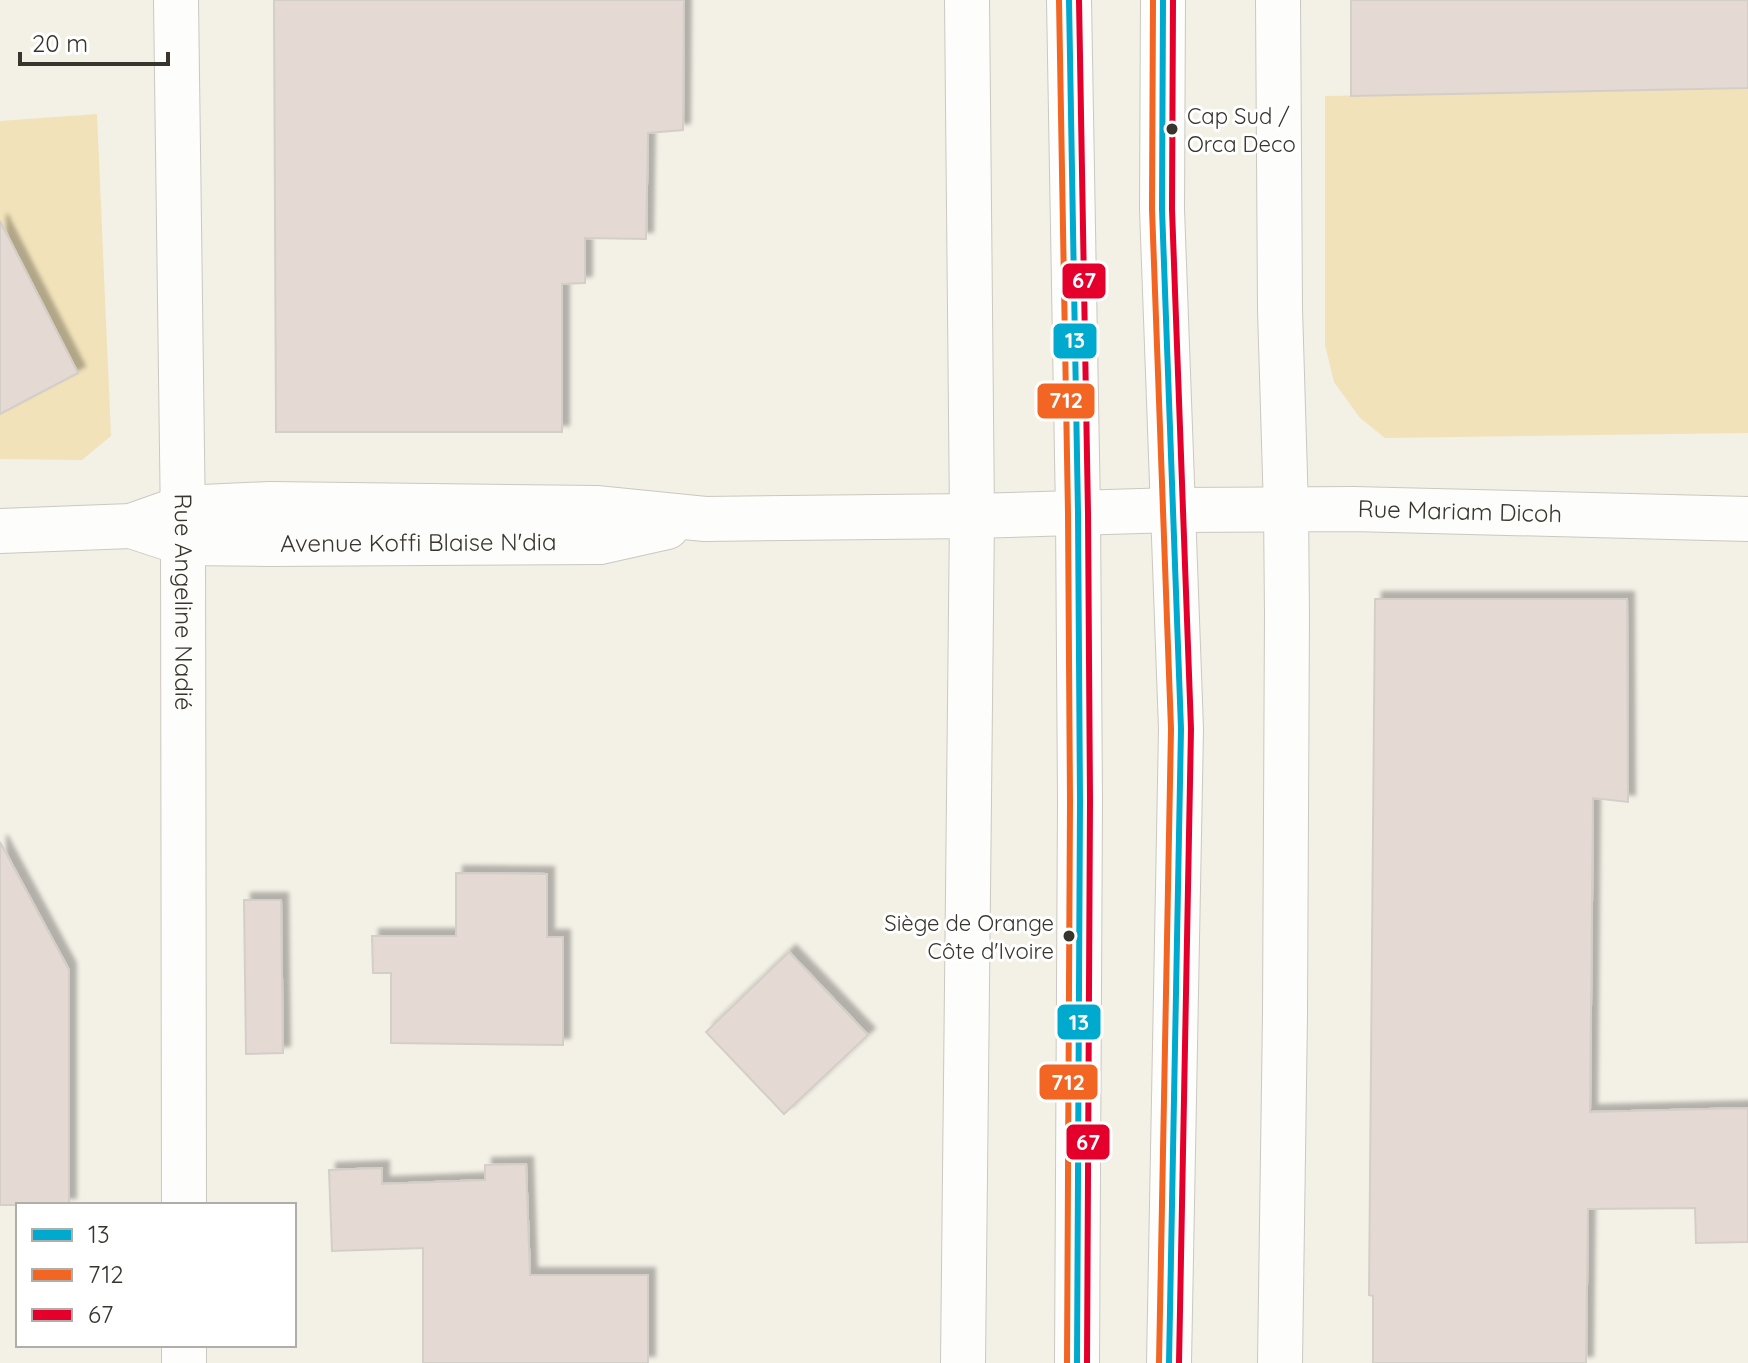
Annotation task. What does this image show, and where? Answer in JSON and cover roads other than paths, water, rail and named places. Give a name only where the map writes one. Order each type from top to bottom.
[{"type":"main road","name":"Rue Angeline Nadié","points":[[176,0],[183,526],[184,1203]]},
{"type":"main road","points":[[963,1363],[972,516],[967,0]]},
{"type":"main road","points":[[1069,0],[1080,817],[1077,1363]]},
{"type":"main road","points":[[1163,0],[1162,209],[1181,743],[1169,1363]]},
{"type":"main road","points":[[1278,0],[1280,309],[1286,509],[1280,1363]]},
{"type":"main road","name":"Avenue Koffi Blaise N'dia","points":[[0,531],[183,526],[270,504],[596,508],[705,519],[1078,513]]},
{"type":"main road","name":"Rue Mariam Dicoh","points":[[1078,513],[1399,510],[1748,519]]},
{"type":"place","name":"Cap Sud / Orca Deco","points":[[1172,129]]},
{"type":"place","name":"Siège de Orange Côte d'Ivoire","points":[[1069,936]]}]
